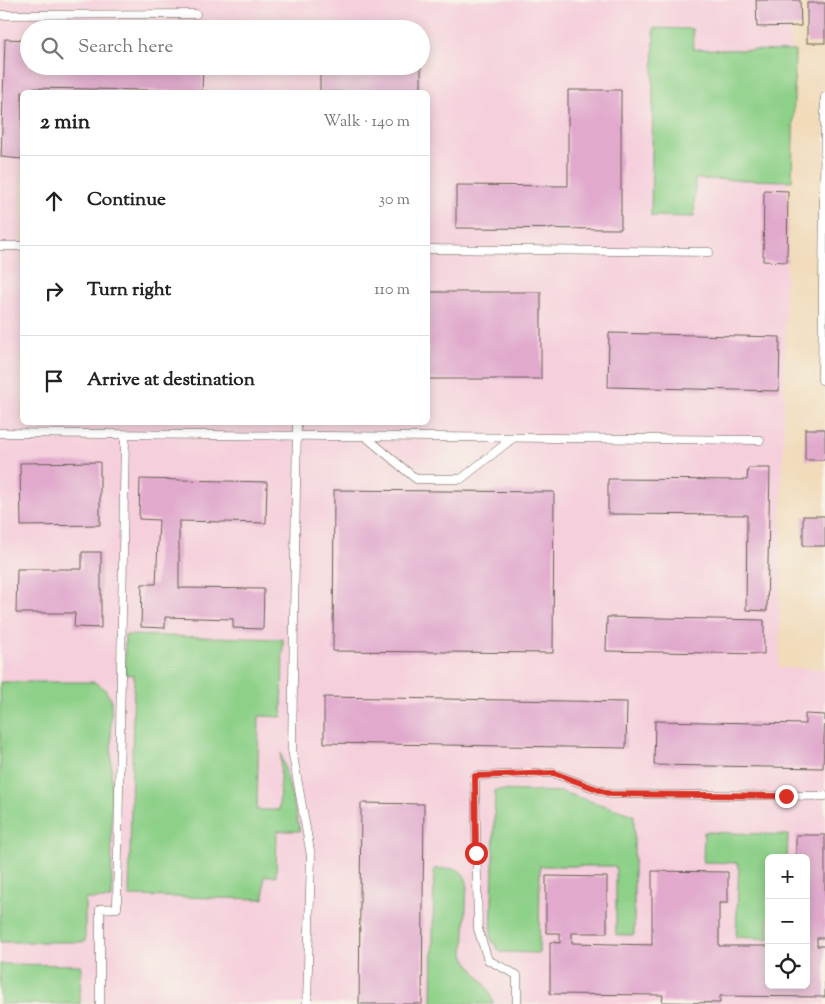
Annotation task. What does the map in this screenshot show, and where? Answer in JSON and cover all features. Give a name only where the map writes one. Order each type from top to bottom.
[{"type":"lane","points":[[0,15],[196,14]]},
{"type":"lane","points":[[825,97],[822,380],[825,380]]},
{"type":"lane","points":[[0,246],[20,246]]},
{"type":"lane","points":[[430,249],[709,252]]},
{"type":"lane","points":[[297,425],[292,750],[311,856],[307,1004]]},
{"type":"lane","points":[[0,433],[760,440]]},
{"type":"lane","points":[[100,1004],[100,909],[117,908],[125,435]]},
{"type":"lane","points":[[366,437],[416,479],[461,479],[513,438]]},
{"type":"lane","points":[[517,1004],[516,975],[488,960],[478,929],[475,776],[554,773],[610,794],[825,796]]},
{"type":"shaded area","points":[[0,0],[791,0],[779,668],[825,669],[825,1004],[0,1004]]},
{"type":"green space","points":[[654,28],[693,29],[693,49],[795,51],[792,181],[695,179],[694,217],[651,216]]},
{"type":"green space","points":[[125,635],[283,639],[282,717],[259,716],[257,810],[279,810],[281,753],[300,831],[277,831],[276,876],[264,876],[264,899],[129,896],[134,675],[125,674]]},
{"type":"green space","points":[[0,682],[94,682],[104,688],[111,699],[112,899],[85,899],[85,942],[0,942]]},
{"type":"green space","points":[[495,790],[562,792],[634,815],[634,935],[616,935],[616,866],[540,866],[539,953],[500,952],[491,939]]},
{"type":"green space","points":[[704,832],[788,835],[787,854],[765,854],[765,939],[736,937],[739,863],[703,862]]},
{"type":"green space","points":[[450,868],[462,872],[465,876],[467,882],[464,954],[471,967],[485,984],[493,1004],[432,1004],[434,869]]},
{"type":"green space","points":[[0,964],[81,965],[80,1004],[0,1004]]},
{"type":"building","points":[[756,0],[800,0],[801,26],[757,27]]},
{"type":"building","points":[[807,3],[825,3],[825,43],[807,43]]},
{"type":"building","points":[[5,39],[20,40],[20,75],[203,75],[202,90],[32,88],[32,90],[20,90],[20,159],[1,157]]},
{"type":"building","points":[[320,75],[421,75],[421,90],[320,90]]},
{"type":"building","points":[[568,90],[621,90],[621,229],[456,228],[456,185],[568,186]]},
{"type":"building","points":[[764,190],[788,191],[787,262],[763,261]]},
{"type":"building","points":[[430,292],[541,292],[541,379],[430,379]]},
{"type":"building","points":[[609,333],[780,337],[779,391],[608,387]]},
{"type":"building","points":[[805,429],[825,429],[825,460],[805,460]]},
{"type":"building","points":[[100,462],[100,525],[21,526],[20,463]]},
{"type":"building","points":[[748,468],[770,468],[767,611],[746,610],[747,515],[608,514],[608,479],[747,480]]},
{"type":"building","points":[[140,479],[267,482],[266,523],[179,521],[179,588],[264,589],[263,629],[233,628],[233,619],[165,617],[165,628],[141,627],[142,584],[156,584],[159,520],[139,519]]},
{"type":"building","points":[[334,490],[554,492],[553,653],[333,651]]},
{"type":"building","points":[[803,516],[825,516],[825,546],[803,546]]},
{"type":"building","points":[[82,552],[101,552],[101,628],[74,627],[75,613],[16,613],[17,569],[82,569]]},
{"type":"building","points":[[607,617],[764,620],[764,654],[606,651]]},
{"type":"building","points":[[324,697],[627,702],[626,748],[324,743]]},
{"type":"building","points":[[805,714],[825,715],[823,768],[654,765],[655,721],[805,724]]},
{"type":"building","points":[[361,803],[424,804],[422,1004],[359,1004]]},
{"type":"building","points":[[796,835],[825,835],[825,938],[817,938],[817,946],[825,946],[825,997],[720,996],[720,1003],[662,1002],[663,995],[550,994],[550,942],[560,943],[560,933],[546,933],[546,876],[607,877],[607,933],[572,933],[572,943],[652,945],[652,871],[728,872],[728,903],[719,903],[719,946],[765,946],[765,989],[810,989],[810,854],[796,854]]},
{"type":"route","points":[[476,853],[475,776],[554,773],[610,794],[786,796]]}]
